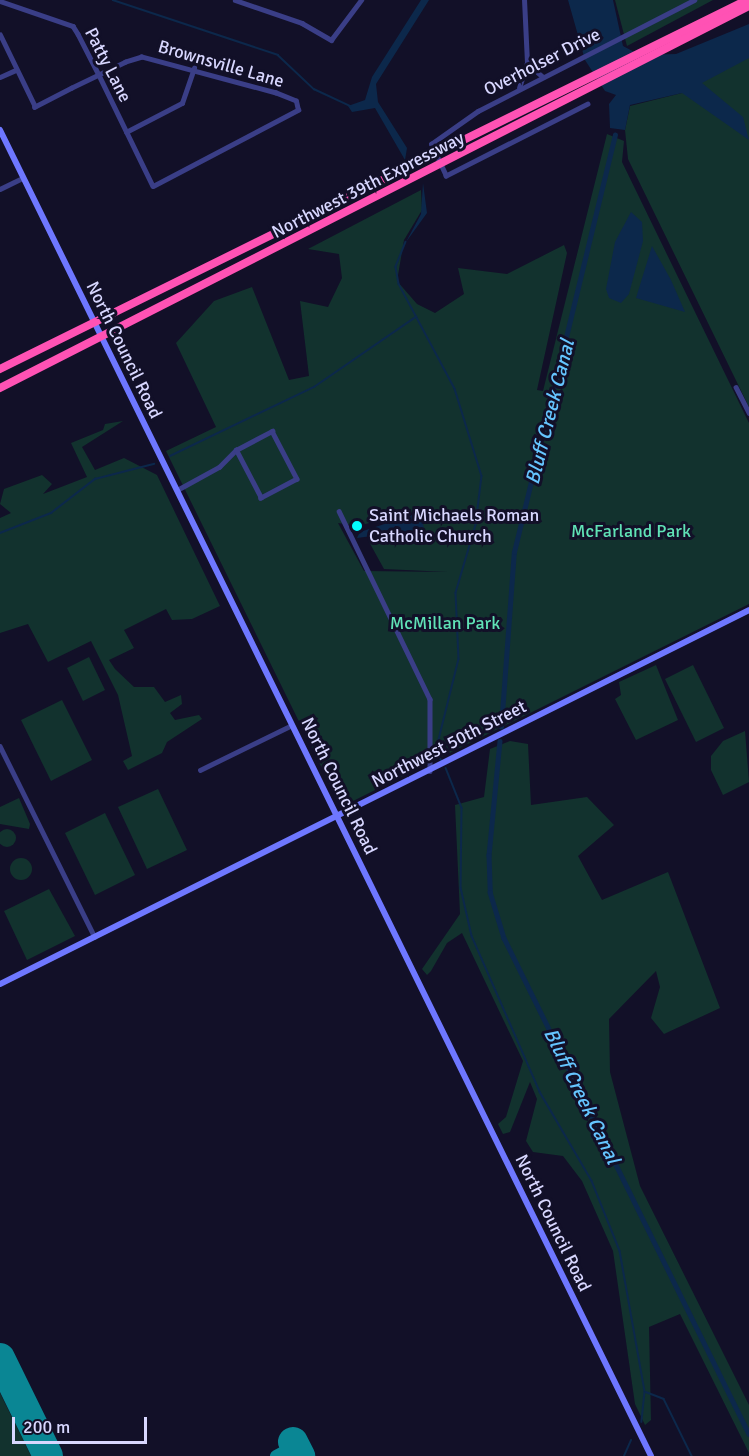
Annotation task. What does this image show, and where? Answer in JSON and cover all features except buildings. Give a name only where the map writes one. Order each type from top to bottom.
[{"type":"highway","name":"Northwest 39th Expressway","points":[[0,369],[434,153],[586,84],[747,4]]},
{"type":"highway","name":"Northwest 39th Expressway","points":[[0,388],[440,166],[586,84]]},
{"type":"main road","name":"North Council Road","points":[[0,130],[651,1456]]},
{"type":"main road","name":"Northwest 50th Street","points":[[0,984],[338,818],[749,610]]},
{"type":"street","points":[[235,0],[254,3],[336,39],[361,0]]},
{"type":"street","points":[[518,89],[527,63],[524,0]]},
{"type":"street","name":"Overholser Drive","points":[[434,153],[435,137],[518,89],[694,0]]},
{"type":"street","name":"Patty Lane","points":[[0,1],[73,26],[153,186]]},
{"type":"street","points":[[0,35],[16,70],[0,77]]},
{"type":"street","name":"Brownsville Lane","points":[[16,70],[35,106],[142,57],[194,68],[290,98],[299,106],[287,120],[153,186]]},
{"type":"street","points":[[527,63],[543,76]]},
{"type":"street","points":[[126,132],[182,103],[194,68]]},
{"type":"street","points":[[434,153],[446,176],[588,105]]},
{"type":"street","points":[[0,189],[23,178]]},
{"type":"street","points":[[736,387],[749,413]]},
{"type":"street","points":[[177,490],[219,467],[236,450],[272,431],[297,479],[261,498],[236,450]]},
{"type":"street","points":[[339,511],[430,699],[430,771]]},
{"type":"street","points":[[200,770],[292,725]]},
{"type":"street","points":[[0,746],[95,937]]},
{"type":"green space","points":[[615,0],[713,0],[627,46]]},
{"type":"green space","points":[[749,56],[749,407],[628,159],[625,130],[630,106],[682,93]]},
{"type":"green space","points":[[607,134],[624,141],[622,162],[749,423],[749,604],[341,807],[166,451],[216,427],[176,343],[214,301],[252,287],[289,380],[309,376],[300,301],[328,307],[342,278],[339,254],[308,249],[421,190],[422,210],[404,240],[397,281],[417,304],[435,313],[464,294],[458,268],[507,274],[564,245],[567,253],[537,390],[543,391]],"holes":[[[419,511],[413,530],[368,540],[384,569],[448,572],[364,571],[338,523],[357,526]]]},
{"type":"green space","points":[[123,421],[82,447],[95,470],[124,458],[157,475],[220,606],[192,619],[172,620],[166,609],[124,630],[134,648],[109,660],[115,669],[134,687],[154,687],[165,702],[181,695],[182,704],[170,713],[175,720],[199,715],[202,719],[167,742],[162,753],[128,770],[123,761],[132,756],[118,695],[91,641],[48,662],[28,624],[0,633],[0,518],[11,513],[0,504],[4,489],[42,475],[52,484],[43,494],[87,477],[71,443],[103,430],[105,424]]},
{"type":"green space","points":[[89,657],[105,690],[83,701],[67,668]]},
{"type":"green space","points":[[656,665],[678,720],[636,740],[615,699],[621,695],[619,682]]},
{"type":"green space","points":[[693,665],[724,728],[696,742],[665,679]]},
{"type":"green space","points":[[62,700],[92,760],[51,781],[21,720]]},
{"type":"green space","points":[[745,731],[749,782],[723,795],[711,770],[711,756],[723,741]]},
{"type":"green space","points":[[510,741],[528,744],[531,805],[587,797],[614,825],[578,856],[602,900],[668,872],[720,1008],[664,1034],[651,1018],[660,987],[656,971],[609,1019],[610,1072],[640,1186],[749,1405],[749,1453],[680,1314],[649,1327],[651,1420],[645,1425],[635,1404],[613,1251],[582,1181],[563,1156],[533,1152],[526,1141],[537,1099],[530,1082],[510,1132],[503,1134],[498,1124],[506,1117],[523,1061],[462,933],[447,943],[427,975],[422,969],[460,914],[455,805],[484,797],[490,749]]},
{"type":"green space","points":[[158,789],[187,850],[147,869],[118,807]]},
{"type":"green space","points":[[19,798],[30,824],[29,829],[0,824],[0,807]]},
{"type":"green space","points":[[105,813],[135,875],[95,895],[65,833]]},
{"type":"green space","points":[[7,829],[13,832],[16,838],[13,844],[7,847],[1,844],[-2,838],[1,832]]},
{"type":"green space","points":[[21,858],[29,861],[32,869],[29,877],[21,880],[13,877],[10,869],[13,861]]},
{"type":"green space","points":[[49,889],[75,936],[27,960],[4,911]]},
{"type":"green space","points":[[0,1393],[31,1456],[0,1456]]},
{"type":"water","points":[[421,0],[429,0],[376,84],[378,102],[407,148],[405,160],[375,108],[352,112],[348,106],[365,100],[372,77]]},
{"type":"water","points":[[568,0],[613,0],[623,46],[640,55],[676,54],[749,24],[749,58],[702,83],[743,117],[749,140],[682,93],[630,105],[625,130],[610,128],[609,104],[616,95],[605,91],[585,60]]},
{"type":"water","points":[[423,183],[427,213],[406,242],[421,214]]},
{"type":"water","points":[[631,212],[642,222],[643,241],[629,294],[621,303],[609,298],[606,289],[615,242]]},
{"type":"water","points":[[652,246],[671,280],[685,312],[636,298]]},
{"type":"water","points":[[421,512],[424,529],[357,538],[360,532]]},
{"type":"waterway","points":[[113,0],[278,55],[314,89],[350,106]]},
{"type":"waterway","name":"Bluff Creek Canal","points":[[501,727],[514,552],[615,135]]},
{"type":"waterway","points":[[406,242],[396,267],[399,284],[455,389],[482,476],[476,525],[456,593],[459,659],[436,752],[442,761]]},
{"type":"waterway","points":[[170,456],[314,387],[416,317]]},
{"type":"waterway","points":[[0,533],[51,513],[95,479],[154,464]]},
{"type":"waterway","name":"Bluff Creek Canal","points":[[500,741],[489,855],[490,892],[504,938],[749,1434]]},
{"type":"waterway","points":[[446,768],[462,808],[461,888],[472,936],[540,1092],[592,1181],[620,1251],[645,1392],[642,1422]]},
{"type":"waterway","points":[[646,1392],[664,1399],[692,1456]]},
{"type":"waterway","points":[[624,1456],[631,1440]]},
{"type":"taxiway","points":[[276,1456],[295,1446]]},
{"type":"runway","points":[[0,1358],[48,1456]]},
{"type":"runway","points":[[293,1442],[300,1456]]},
{"type":"place","name":"Saint Michaels Roman Catholic Church","points":[[357,526]]},
{"type":"park label","name":"McFarland Park","points":[[631,531]]},
{"type":"park label","name":"McMillan Park","points":[[445,623]]}]
